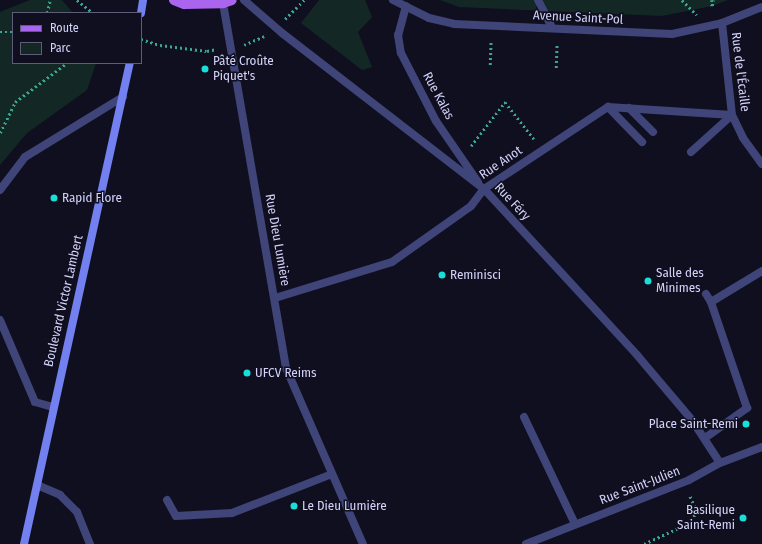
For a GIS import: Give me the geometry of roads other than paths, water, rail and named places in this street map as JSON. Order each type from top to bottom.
[{"type":"main road","points":[[174,0],[184,4],[228,1]]},
{"type":"street","points":[[141,12],[144,0]]},
{"type":"street","name":"Rue Féry","points":[[244,0],[282,33],[484,189],[637,355],[706,438],[720,463]]},
{"type":"street","points":[[538,0],[555,29]]},
{"type":"street","name":"Rue Dieu Lumière","points":[[228,1],[286,368],[363,544]]},
{"type":"street","name":"Rue Kalas","points":[[401,3],[398,35],[401,53],[436,121],[484,189]]},
{"type":"street","name":"Avenue Saint-Pol","points":[[401,3],[429,18],[454,24],[672,34],[722,23],[762,7]]},
{"type":"street","name":"Rue de l'Écaille","points":[[722,23],[732,114],[743,138],[762,164]]},
{"type":"street","name":"Boulevard Victor Lambert","points":[[24,544],[52,407],[130,64]]},
{"type":"street","points":[[0,190],[25,157],[123,97]]},
{"type":"street","points":[[608,107],[732,114]]},
{"type":"street","points":[[608,107],[642,142]]},
{"type":"street","name":"Rue Anot","points":[[275,298],[392,262],[471,206],[484,189],[608,107]]},
{"type":"street","points":[[629,108],[653,132]]},
{"type":"street","points":[[691,152],[732,114]]},
{"type":"street","points":[[711,302],[762,271]]},
{"type":"street","points":[[706,294],[711,302],[747,408],[706,438]]},
{"type":"street","points":[[0,320],[35,402],[52,407]]},
{"type":"street","points":[[524,417],[575,524]]},
{"type":"street","name":"Rue Saint-Julien","points":[[526,544],[683,482],[720,463],[762,447]]},
{"type":"street","points":[[167,500],[176,516],[232,513],[332,474]]},
{"type":"street","points":[[37,485],[60,495],[77,512],[90,544]]},
{"type":"place","name":"Pâté Croûte Piquet's","points":[[205,69]]},
{"type":"place","name":"Rapid Flore","points":[[54,198]]},
{"type":"place","name":"Reminisci","points":[[442,275]]},
{"type":"place","name":"Salle des Minimes","points":[[648,281]]},
{"type":"place","name":"UFCV Reims","points":[[247,373]]},
{"type":"place","name":"Place Saint-Remi","points":[[746,424]]},
{"type":"place","name":"Le Dieu Lumière","points":[[294,506]]},
{"type":"place","name":"Basilique Saint-Remi","points":[[743,518]]}]
